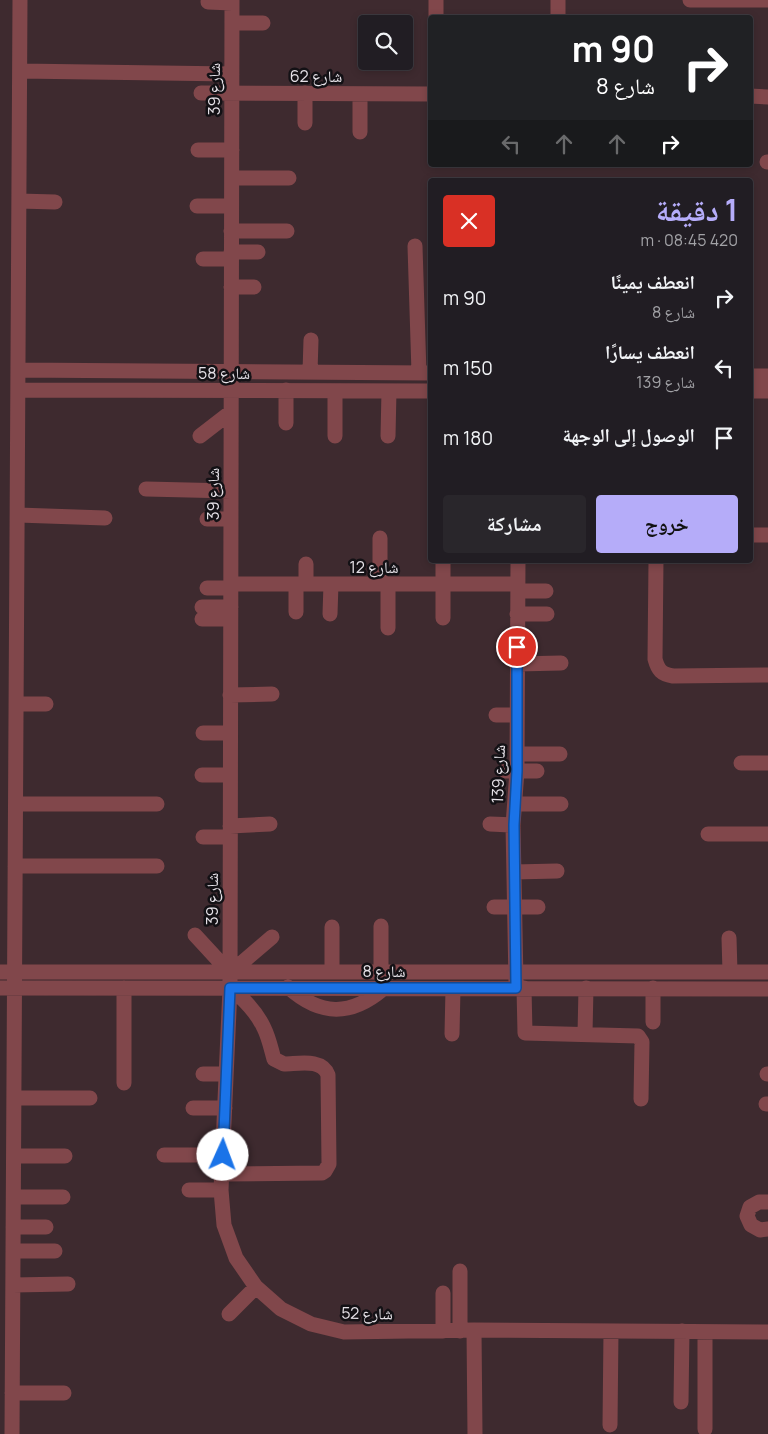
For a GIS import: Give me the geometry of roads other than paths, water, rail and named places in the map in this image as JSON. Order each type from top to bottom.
[{"type":"street","points":[[12,1434],[12,1393],[6,1340],[6,1319],[13,1285],[14,1098],[7,972],[15,866],[16,804],[20,0]]},
{"type":"street","points":[[436,0],[436,15]]},
{"type":"street","points":[[558,0],[558,15]]},
{"type":"street","points":[[690,0],[768,0]]},
{"type":"street","points":[[208,2],[232,1]]},
{"type":"street","name":"شارع 39","points":[[230,980],[232,1]]},
{"type":"street","points":[[232,23],[263,23]]},
{"type":"street","points":[[20,71],[232,74]]},
{"type":"street","name":"شارع 62","points":[[200,92],[428,94]]},
{"type":"street","points":[[305,93],[305,123]]},
{"type":"street","points":[[360,94],[360,132]]},
{"type":"street","points":[[753,96],[768,96]]},
{"type":"street","points":[[198,150],[232,150]]},
{"type":"street","points":[[232,178],[289,178]]},
{"type":"street","points":[[19,201],[54,202]]},
{"type":"street","points":[[197,206],[231,206]]},
{"type":"street","points":[[231,231],[287,231]]},
{"type":"street","points":[[415,246],[424,373]]},
{"type":"street","points":[[203,259],[258,252]]},
{"type":"street","points":[[231,287],[254,287]]},
{"type":"street","points":[[310,372],[311,340]]},
{"type":"street","name":"شارع 58","points":[[18,370],[424,373]]},
{"type":"street","points":[[753,376],[768,376]]},
{"type":"street","name":"شارع 58","points":[[18,390],[428,391]]},
{"type":"street","points":[[286,390],[286,423]]},
{"type":"street","points":[[335,390],[335,436]]},
{"type":"street","points":[[388,436],[389,391]]},
{"type":"street","points":[[753,392],[768,392]]},
{"type":"street","points":[[200,436],[231,412]]},
{"type":"street","points":[[146,489],[231,491]]},
{"type":"street","points":[[18,515],[105,518]]},
{"type":"street","points":[[207,519],[231,519]]},
{"type":"street","points":[[753,536],[768,536]]},
{"type":"street","points":[[380,538],[388,628]]},
{"type":"street","points":[[436,563],[443,618]]},
{"type":"street","points":[[439,584],[442,563]]},
{"type":"street","name":"شارع 139","points":[[518,563],[517,754],[511,771],[515,804],[516,972],[524,988],[529,1033],[585,1034]]},
{"type":"street","points":[[656,563],[655,659],[657,669],[664,674],[673,676],[768,675]]},
{"type":"street","points":[[296,612],[306,564]]},
{"type":"street","name":"شارع 12","points":[[206,588],[301,584],[439,584],[546,591]]},
{"type":"street","points":[[330,614],[331,584]]},
{"type":"street","points":[[202,613],[231,613]]},
{"type":"street","points":[[518,614],[547,614]]},
{"type":"street","points":[[517,664],[561,664]]},
{"type":"street","points":[[230,695],[272,694]]},
{"type":"street","points":[[16,704],[46,704]]},
{"type":"street","points":[[496,715],[517,715]]},
{"type":"street","points":[[203,733],[230,733]]},
{"type":"street","points":[[517,754],[560,754]]},
{"type":"street","points":[[741,763],[768,763]]},
{"type":"street","points":[[511,771],[538,771]]},
{"type":"street","points":[[202,775],[230,775]]},
{"type":"street","points":[[16,804],[157,804]]},
{"type":"street","points":[[515,804],[561,804]]},
{"type":"street","points":[[203,838],[270,824]]},
{"type":"street","points":[[490,824],[514,825]]},
{"type":"street","points":[[708,834],[768,834]]},
{"type":"street","points":[[15,866],[157,866]]},
{"type":"street","points":[[514,872],[557,872]]},
{"type":"street","points":[[494,907],[538,907]]},
{"type":"street","points":[[381,926],[381,972]]},
{"type":"street","points":[[332,927],[332,972]]},
{"type":"street","points":[[195,935],[256,1014],[264,1028],[274,1059],[278,1063],[284,1064],[318,1064],[328,1074],[329,1164],[325,1171],[322,1173],[222,1174]]},
{"type":"street","points":[[230,980],[272,937]]},
{"type":"street","points":[[729,938],[730,972]]},
{"type":"street","name":"شارع 8","points":[[7,972],[230,980],[288,987],[383,989],[768,988]]},
{"type":"street","name":"شارع 8","points":[[7,988],[129,988],[332,972],[768,972]]},
{"type":"street","name":"شارع 52","points":[[230,980],[221,1190],[224,1225],[236,1258],[256,1286],[281,1309],[311,1324],[344,1332],[768,1332]]},
{"type":"street","points":[[288,987],[302,999],[318,1007],[336,1010],[354,1008],[370,1000],[383,989]]},
{"type":"street","points":[[129,988],[129,1083]]},
{"type":"street","points":[[452,1034],[453,988]]},
{"type":"street","points":[[586,988],[585,1034],[638,1036],[642,1042],[642,1099]]},
{"type":"street","points":[[653,1022],[654,988]]},
{"type":"street","points":[[203,1074],[226,1074]]},
{"type":"street","points":[[14,1098],[90,1098]]},
{"type":"street","points":[[193,1108],[225,1108]]},
{"type":"street","points":[[164,1156],[223,1155]]},
{"type":"street","points":[[14,1156],[64,1156]]},
{"type":"street","points":[[189,1190],[221,1190]]},
{"type":"street","points":[[14,1198],[63,1197]]},
{"type":"street","points":[[768,1202],[759,1202],[750,1207],[747,1216],[751,1226],[760,1230],[768,1230]]},
{"type":"street","points":[[13,1227],[46,1227]]},
{"type":"street","points":[[13,1251],[54,1251]]},
{"type":"street","points":[[460,1271],[476,1434]]},
{"type":"street","points":[[13,1285],[68,1284]]},
{"type":"street","points":[[229,1314],[256,1286]]},
{"type":"street","points":[[443,1331],[444,1292]]},
{"type":"street","points":[[610,1425],[611,1331]]},
{"type":"street","points":[[681,1402],[682,1332]]},
{"type":"street","points":[[704,1429],[705,1332]]},
{"type":"street","points":[[12,1393],[64,1393]]}]
